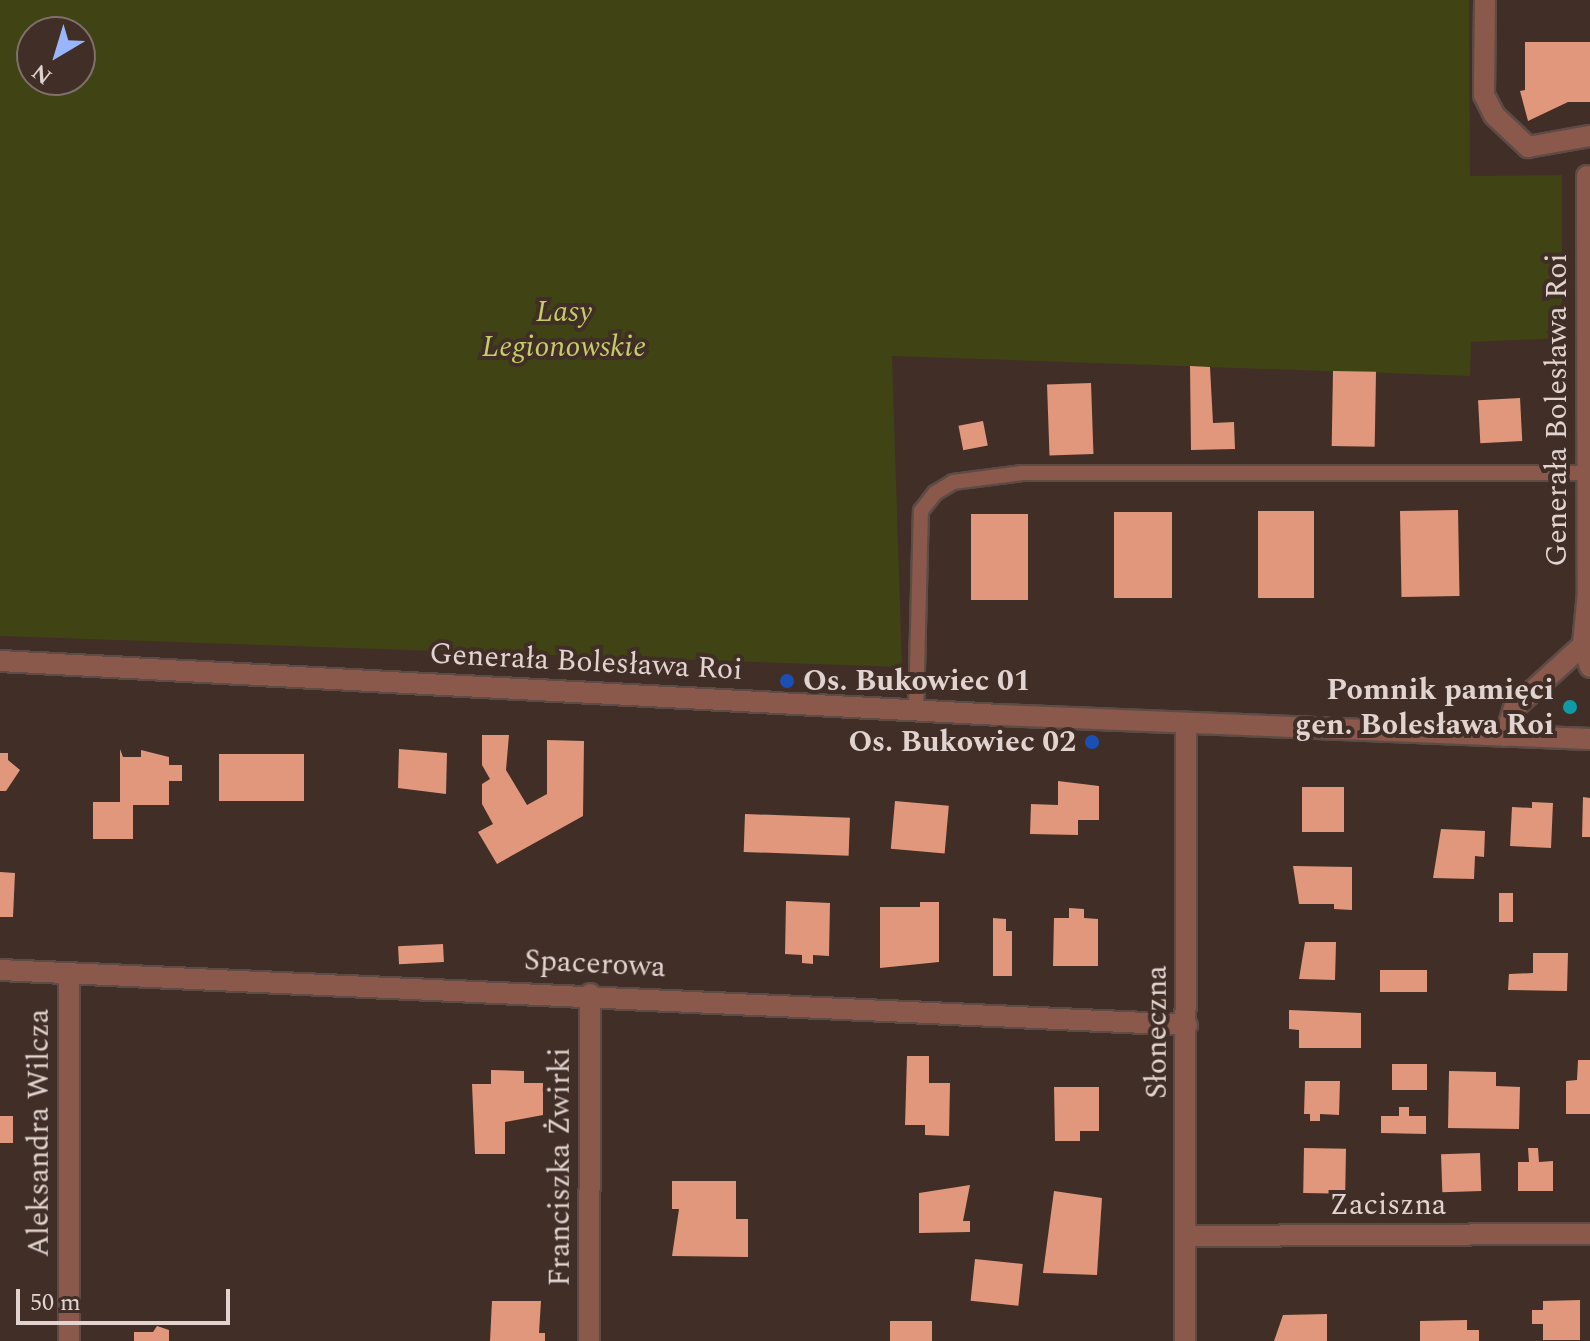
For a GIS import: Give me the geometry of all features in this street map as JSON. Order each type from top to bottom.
[{"type":"street","points":[[1485,0],[1484,95],[1494,115],[1528,147],[1589,136]]},
{"type":"street","name":"Generała Bolesława Roi","points":[[1587,176],[1583,645],[1590,667]]},
{"type":"street","points":[[1505,736],[1514,708],[1583,645]]},
{"type":"street","name":"Generała Bolesława Roi","points":[[0,661],[916,711],[1590,739]]},
{"type":"street","name":"Słoneczna","points":[[1185,1341],[1186,724]]},
{"type":"street","name":"Spacerowa","points":[[0,970],[590,994],[1187,1025]]},
{"type":"street","name":"Aleksandra Wilcza","points":[[69,973],[69,1341]]},
{"type":"street","name":"Franciszka Żwirki","points":[[589,1341],[590,994]]},
{"type":"street","name":"Zaciszna","points":[[1186,1236],[1590,1234]]},
{"type":"lane","points":[[916,711],[921,511],[935,493],[953,482],[1022,473],[1586,473]]},
{"type":"green space","name":"Lasy Legionowskie","points":[[0,0],[1469,0],[1470,176],[1562,175],[1562,338],[1471,342],[1470,376],[892,356],[902,667],[0,636]]},
{"type":"building","points":[[1525,42],[1590,42],[1590,102],[1568,102],[1528,121],[1520,91],[1525,90]]},
{"type":"building","points":[[1190,366],[1210,367],[1213,423],[1234,422],[1235,449],[1191,450]]},
{"type":"building","points":[[1333,371],[1376,372],[1375,447],[1332,446]]},
{"type":"building","points":[[1091,383],[1093,454],[1050,455],[1047,385]]},
{"type":"building","points":[[1520,398],[1522,441],[1480,443],[1478,400]]},
{"type":"building","points":[[983,421],[988,446],[963,450],[958,426]]},
{"type":"building","points":[[1458,510],[1460,596],[1402,597],[1400,511]]},
{"type":"building","points":[[1258,511],[1314,511],[1314,598],[1258,598]]},
{"type":"building","points":[[1114,512],[1172,512],[1172,598],[1114,598]]},
{"type":"building","points":[[971,514],[1028,514],[1028,600],[971,600]]},
{"type":"building","points":[[482,735],[509,735],[506,770],[527,805],[547,794],[547,740],[584,741],[583,816],[497,864],[478,832],[493,824],[482,804],[482,784],[490,779],[482,765]]},
{"type":"building","points":[[120,749],[123,757],[141,757],[141,750],[169,757],[169,765],[182,765],[182,781],[169,781],[169,805],[133,805],[133,839],[93,839],[93,802],[120,802]]},
{"type":"building","points":[[399,749],[447,753],[446,794],[398,788]]},
{"type":"building","points":[[0,753],[8,753],[8,760],[20,770],[6,791],[0,791]]},
{"type":"building","points":[[219,754],[304,754],[304,801],[219,801]]},
{"type":"building","points":[[1058,781],[1099,786],[1099,820],[1078,820],[1078,835],[1030,834],[1031,804],[1058,805]]},
{"type":"building","points":[[1302,787],[1344,787],[1344,832],[1302,832]]},
{"type":"building","points":[[1583,797],[1590,798],[1590,837],[1582,837]]},
{"type":"building","points":[[895,801],[949,806],[945,854],[891,849]]},
{"type":"building","points":[[1532,802],[1553,803],[1551,848],[1510,846],[1512,807],[1532,808]]},
{"type":"building","points":[[745,814],[850,818],[849,856],[744,852]]},
{"type":"building","points":[[1441,829],[1485,831],[1484,857],[1475,856],[1474,879],[1433,878]]},
{"type":"building","points":[[1293,866],[1352,867],[1352,910],[1334,909],[1334,904],[1299,904]]},
{"type":"building","points":[[0,872],[15,873],[13,917],[0,917]]},
{"type":"building","points":[[1499,893],[1513,893],[1513,922],[1499,922]]},
{"type":"building","points":[[786,901],[830,903],[829,956],[813,955],[813,964],[802,963],[802,955],[785,954]]},
{"type":"building","points":[[920,902],[939,902],[939,962],[880,968],[880,907],[920,907]]},
{"type":"building","points":[[1069,908],[1084,909],[1084,918],[1098,919],[1098,966],[1053,966],[1054,918],[1069,918]]},
{"type":"building","points":[[993,918],[1006,919],[1006,931],[1012,931],[1012,976],[993,976]]},
{"type":"building","points":[[1305,942],[1336,942],[1335,980],[1299,979]]},
{"type":"building","points":[[443,944],[444,962],[399,964],[398,946]]},
{"type":"building","points":[[1533,953],[1568,953],[1567,991],[1508,990],[1509,974],[1533,973]]},
{"type":"building","points":[[1380,970],[1427,970],[1427,992],[1380,992]]},
{"type":"building","points":[[1289,1010],[1361,1013],[1361,1048],[1299,1048],[1299,1030],[1289,1029]]},
{"type":"building","points":[[907,1056],[929,1056],[929,1083],[950,1083],[949,1136],[925,1135],[925,1125],[905,1125]]},
{"type":"building","points":[[1578,1060],[1590,1060],[1590,1114],[1566,1114],[1566,1081],[1577,1080]]},
{"type":"building","points":[[1392,1064],[1427,1064],[1427,1090],[1392,1090]]},
{"type":"building","points":[[491,1070],[524,1071],[524,1083],[543,1083],[543,1115],[505,1122],[505,1154],[475,1154],[472,1084],[491,1084]]},
{"type":"building","points":[[1449,1071],[1496,1072],[1496,1086],[1520,1087],[1519,1129],[1448,1128]]},
{"type":"building","points":[[1305,1081],[1340,1081],[1339,1115],[1320,1114],[1320,1121],[1310,1121],[1310,1114],[1304,1114]]},
{"type":"building","points":[[1054,1087],[1099,1087],[1099,1131],[1080,1131],[1080,1141],[1055,1141]]},
{"type":"building","points":[[1399,1107],[1409,1107],[1409,1116],[1426,1116],[1426,1134],[1381,1133],[1381,1116],[1399,1116]]},
{"type":"building","points":[[0,1116],[13,1116],[13,1143],[0,1143]]},
{"type":"building","points":[[1304,1148],[1346,1149],[1345,1194],[1303,1193]]},
{"type":"building","points":[[1528,1148],[1538,1148],[1539,1162],[1553,1161],[1553,1191],[1518,1191],[1518,1162],[1529,1162]]},
{"type":"building","points":[[1480,1153],[1481,1191],[1442,1192],[1441,1154]]},
{"type":"building","points":[[672,1181],[736,1181],[736,1219],[748,1219],[748,1257],[672,1256],[679,1209],[672,1209]]},
{"type":"building","points":[[970,1185],[963,1221],[970,1221],[970,1232],[919,1233],[919,1193]]},
{"type":"building","points":[[1054,1191],[1102,1198],[1097,1275],[1043,1273]]},
{"type":"building","points":[[975,1259],[1023,1264],[1018,1306],[971,1301]]},
{"type":"building","points":[[1580,1300],[1580,1340],[1543,1340],[1543,1324],[1532,1324],[1532,1310],[1543,1310],[1543,1301]]},
{"type":"building","points":[[492,1301],[541,1301],[539,1333],[545,1333],[545,1341],[490,1341]]},
{"type":"building","points":[[1327,1314],[1327,1341],[1274,1341],[1283,1315]]},
{"type":"building","points":[[1467,1320],[1467,1330],[1479,1330],[1479,1341],[1420,1341],[1420,1321]]},
{"type":"building","points":[[890,1321],[932,1321],[932,1341],[890,1341]]},
{"type":"building","points":[[157,1326],[169,1330],[169,1341],[134,1341],[134,1332],[153,1332]]},
{"type":"place","name":"Os. Bukowiec 01","points":[[787,681]]},
{"type":"place","name":"Pomnik pamięci gen. Bolesława Roi","points":[[1570,707]]},
{"type":"place","name":"Os. Bukowiec 02","points":[[1092,742]]}]
